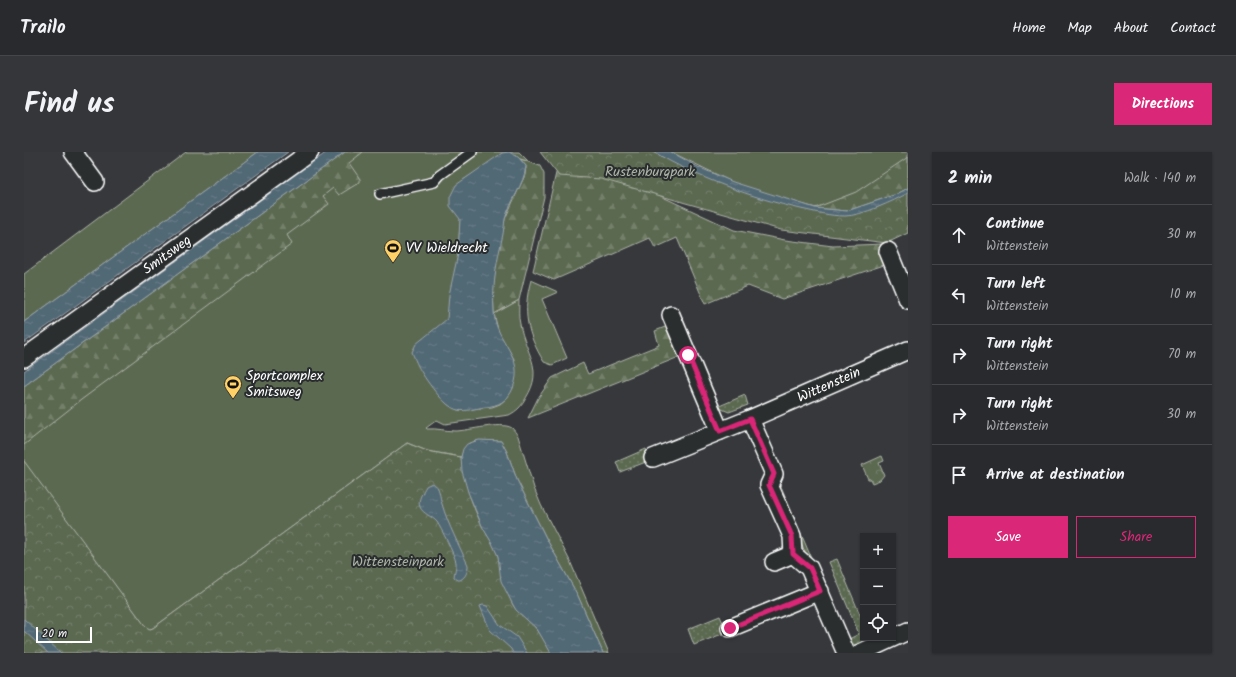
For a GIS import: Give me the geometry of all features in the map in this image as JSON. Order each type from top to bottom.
[{"type":"street","points":[[73,152],[95,182]]},
{"type":"street","name":"Smitsweg","points":[[24,358],[310,152]]},
{"type":"street","points":[[888,251],[908,300]]},
{"type":"street","points":[[671,315],[720,431]]},
{"type":"street","name":"Wittenstein","points":[[653,458],[750,419],[908,350]]},
{"type":"street","points":[[750,419],[774,474],[769,485],[792,536],[793,554],[810,568],[846,653]]},
{"type":"street","points":[[774,562],[793,554]]},
{"type":"street","points":[[730,628],[820,591]]},
{"type":"street","points":[[860,653],[908,631]]},
{"type":"lane","points":[[380,194],[434,182],[440,175],[472,152]]},
{"type":"green space","points":[[186,152],[258,152],[24,322],[24,274]]},
{"type":"green space","points":[[345,152],[363,152],[349,163],[360,179],[360,182],[339,195],[333,188],[323,196],[329,204],[287,235],[292,244],[81,400],[24,445],[24,386]]},
{"type":"green space","name":"Sportcomplex Smitsweg","points":[[347,152],[519,152],[528,161],[518,157],[476,172],[463,180],[458,254],[436,391],[447,404],[458,410],[492,407],[500,404],[507,398],[513,388],[514,359],[499,333],[494,314],[519,300],[519,321],[534,369],[534,378],[531,387],[521,406],[509,415],[445,424],[437,420],[426,428],[461,431],[493,426],[507,426],[514,430],[518,436],[534,488],[541,505],[570,561],[609,653],[603,653],[578,596],[546,538],[517,480],[507,452],[501,441],[476,441],[471,443],[463,450],[461,457],[427,451],[407,443],[153,628],[148,630],[24,463],[24,387]]},
{"type":"green space","name":"Rustenburgpark","points":[[540,152],[652,152],[717,181],[842,215],[878,207],[908,191],[908,233],[887,243],[781,230],[601,179],[559,176]]},
{"type":"green space","points":[[671,152],[908,152],[908,190],[851,211],[817,209],[734,183]]},
{"type":"green space","points":[[908,157],[908,188],[897,194],[847,211],[815,208],[856,192]]},
{"type":"green space","points":[[520,159],[540,166],[544,174],[544,197],[519,300],[494,314],[493,290],[496,265],[505,219],[525,175],[526,166]]},
{"type":"green space","points":[[559,168],[626,180],[734,230],[785,240],[833,246],[883,244],[887,260],[884,265],[782,299],[748,286],[705,304],[677,238],[655,248],[650,238],[554,280],[533,271],[556,173]]},
{"type":"green space","points":[[531,280],[558,292],[542,299],[567,358],[552,365],[544,362],[538,352],[530,332],[527,302]]},
{"type":"green space","points":[[665,327],[679,357],[528,418],[538,398],[552,378],[583,363],[588,374],[659,345],[655,331]]},
{"type":"green space","points":[[745,395],[748,405],[729,412],[717,407]]},
{"type":"green space","name":"Wittensteinpark","points":[[407,443],[427,451],[461,457],[466,485],[472,503],[497,552],[512,603],[537,630],[551,653],[24,653],[24,461],[146,627],[150,629]]},
{"type":"green space","points":[[646,449],[651,460],[620,472],[616,462]]},
{"type":"green space","points":[[882,456],[884,461],[879,463],[884,475],[880,480],[872,483],[870,479],[868,479],[862,465]]},
{"type":"green space","points":[[780,484],[813,562],[810,564],[777,485]]},
{"type":"green space","points":[[837,559],[860,615],[860,641],[871,641],[859,646],[850,643],[849,639],[859,634],[829,562]]},
{"type":"green space","points":[[720,616],[727,632],[694,645],[688,629]]},
{"type":"water","points":[[258,152],[288,152],[24,343],[24,322]]},
{"type":"water","points":[[327,152],[345,152],[24,386],[24,371]]},
{"type":"water","points":[[509,152],[518,157],[526,166],[523,180],[505,219],[496,273],[494,312],[499,332],[513,358],[516,367],[516,377],[511,393],[502,402],[468,410],[458,410],[447,404],[435,392],[421,371],[412,352],[416,344],[447,319],[449,295],[458,254],[460,219],[450,206],[450,197],[456,185],[502,153]]},
{"type":"water","points":[[654,152],[671,152],[698,167],[733,182],[815,208],[847,211],[897,194],[908,188],[908,193],[886,204],[860,214],[845,216],[828,215],[744,193],[688,170]]},
{"type":"water","points":[[479,440],[501,441],[507,452],[517,480],[546,538],[578,596],[603,653],[551,653],[537,629],[516,610],[501,581],[498,556],[483,528],[468,492],[462,471],[461,457],[463,449],[467,444]]},
{"type":"water","points":[[432,483],[435,484],[438,489],[447,520],[468,565],[466,574],[460,580],[454,577],[456,562],[437,522],[423,511],[419,504],[426,486]]},
{"type":"water","points":[[480,606],[487,606],[500,625],[517,637],[527,653],[513,653],[511,649],[490,630]]},
{"type":"water","points":[[24,619],[61,653],[48,653],[24,631]]},
{"type":"place","name":"VV Wieldrecht","points":[[393,263]]},
{"type":"place","name":"Sportcomplex Smitsweg","points":[[233,399]]},
{"type":"route","points":[[688,355],[720,431],[750,419],[774,474],[769,485],[792,536],[793,554],[810,568],[820,591],[730,628]]}]
